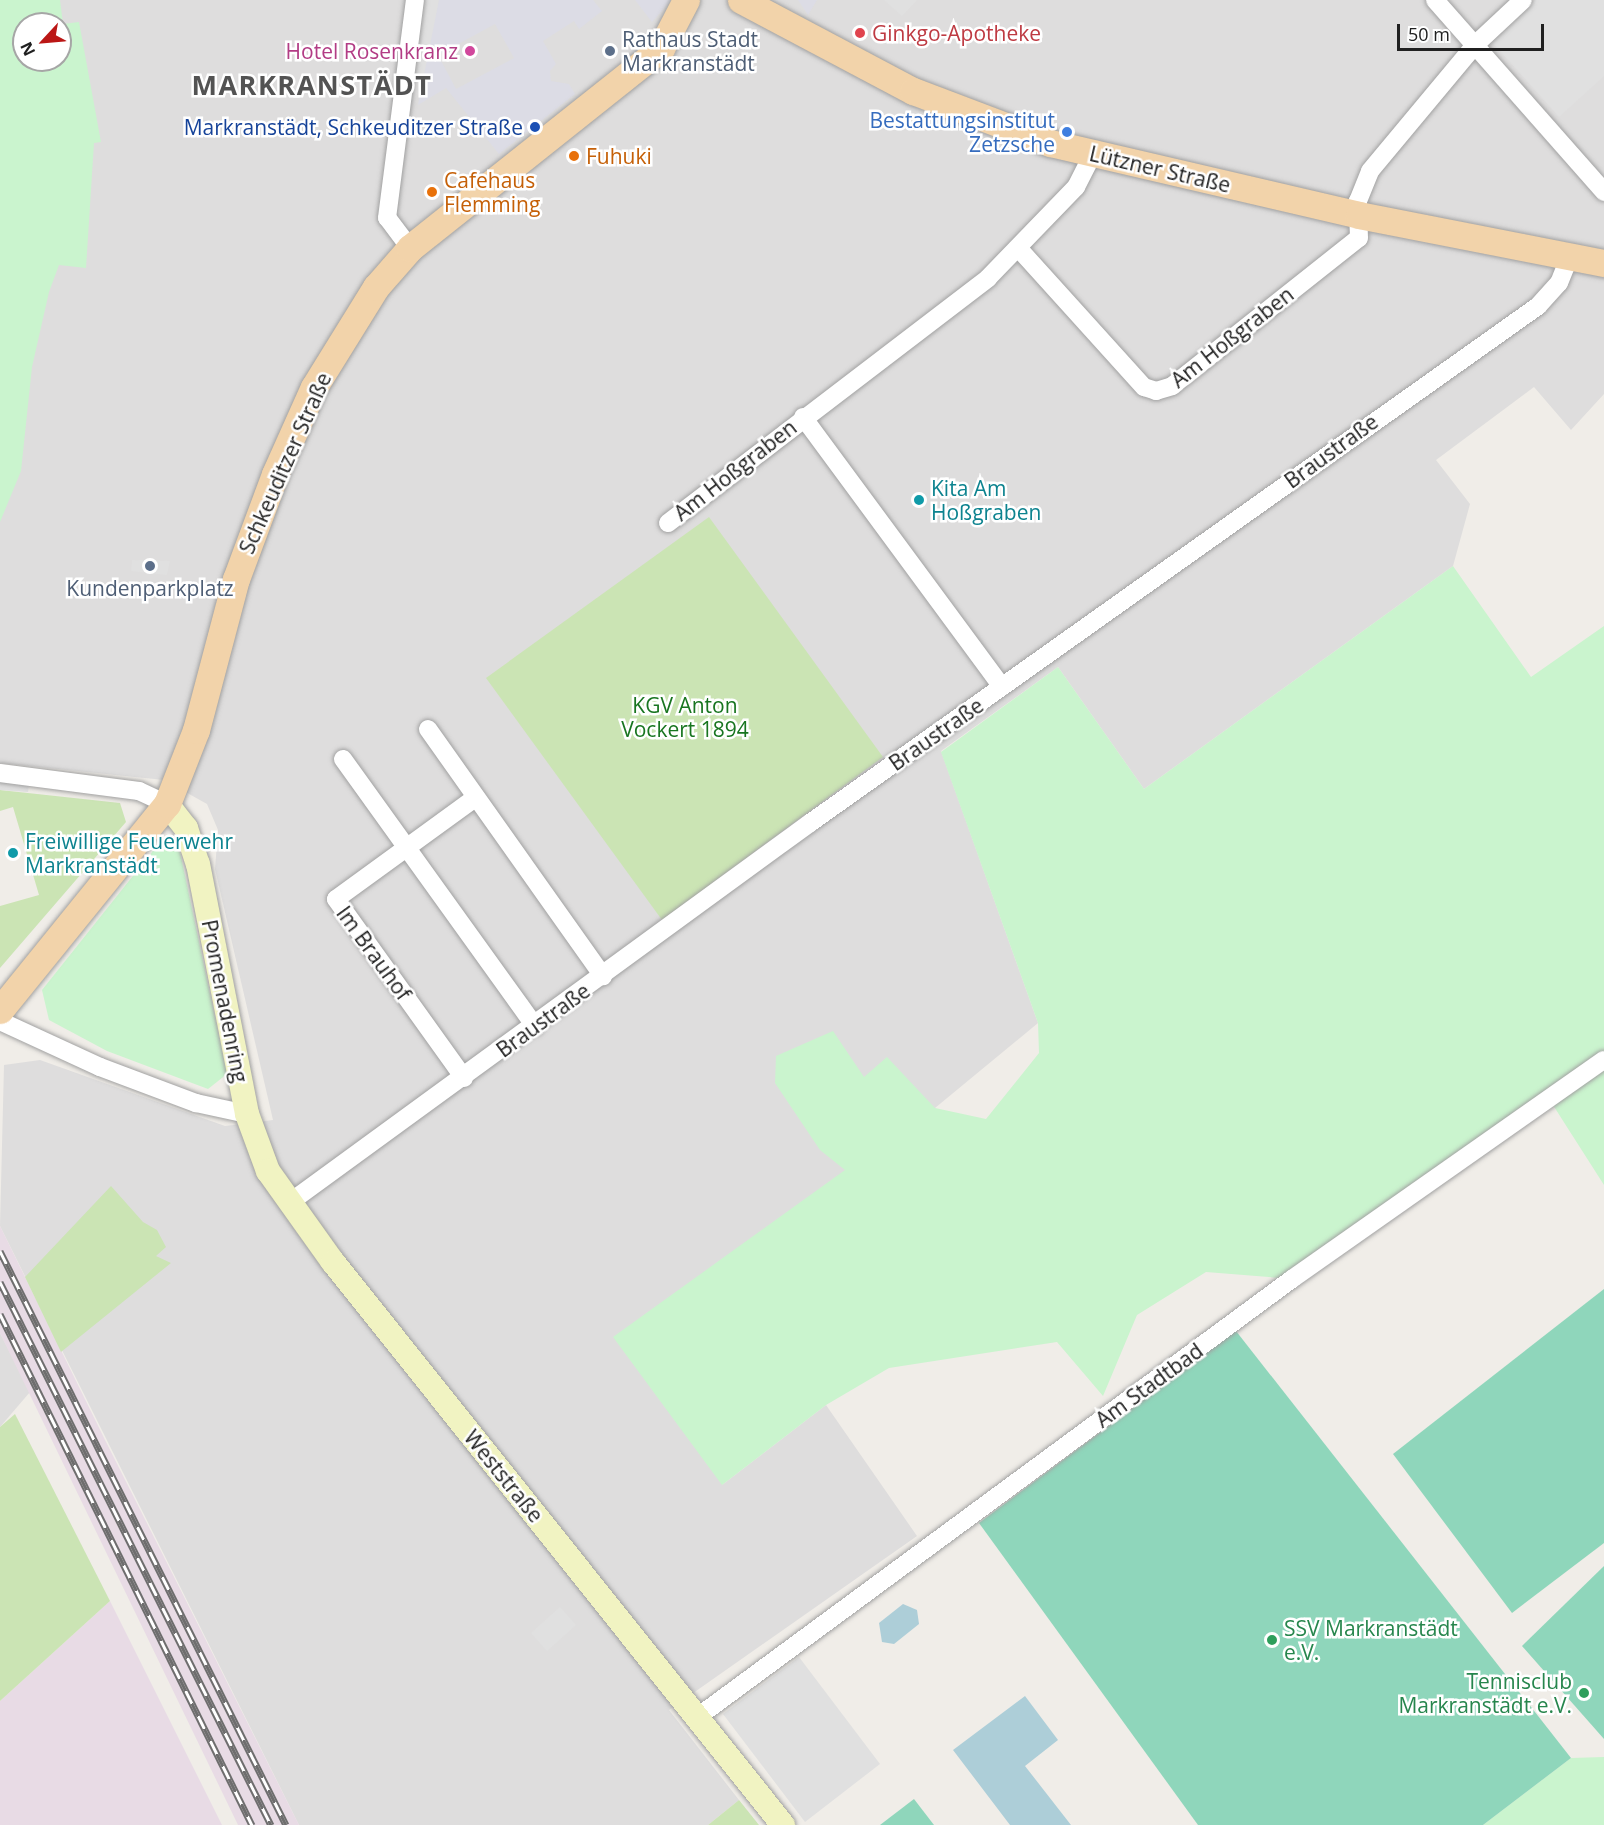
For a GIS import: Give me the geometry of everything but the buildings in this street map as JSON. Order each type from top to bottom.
[{"type":"main road","name":"Schkeuditzer Straße","points":[[0,1010],[167,804],[196,730],[236,579],[275,474],[314,387],[376,287],[410,248],[662,48],[686,0]]},
{"type":"main road","name":"Lützner Straße","points":[[741,0],[914,91],[1092,154],[1359,215],[1604,263]]},
{"type":"main road","name":"Promenadenring","points":[[167,804],[186,828],[198,864],[247,1114]]},
{"type":"main road","name":"Weststraße","points":[[247,1114],[268,1171],[289,1203],[699,1716],[783,1825]]},
{"type":"street","points":[[410,248],[387,218],[415,0]]},
{"type":"street","points":[[1435,0],[1604,192]]},
{"type":"street","points":[[1359,215],[1358,201],[1370,171],[1476,44],[1523,0]]},
{"type":"street","name":"Am Hoßgraben","points":[[668,524],[1020,250],[1076,187],[1092,154]]},
{"type":"street","name":"Am Hoßgraben","points":[[1020,250],[1144,387],[1156,391],[1172,387],[1359,238],[1359,215]]},
{"type":"street","name":"Braustraße","points":[[289,1203],[1002,687],[1538,306],[1559,283],[1570,256]]},
{"type":"street","name":"Am Hoßgraben","points":[[803,417],[1002,687]]},
{"type":"street","points":[[428,729],[603,976]]},
{"type":"street","points":[[343,759],[535,1026]]},
{"type":"street","name":"Promenadenring","points":[[0,772],[139,790],[167,804]]},
{"type":"street","name":"Im Brauhof","points":[[464,1078],[336,899],[475,798]]},
{"type":"street","name":"Promenadenring","points":[[0,1021],[100,1067],[196,1103],[247,1114]]},
{"type":"street","name":"Am Stadtbad","points":[[699,1716],[1284,1285],[1604,1060]]},
{"type":"shaded area","points":[[0,0],[1604,0],[1604,394],[1571,430],[1534,387],[1436,460],[1470,504],[1453,566],[1144,789],[1058,667],[941,751],[1038,1023],[935,1108],[722,1485],[826,1405],[917,1536],[669,1710],[739,1800],[708,1825],[299,1825],[0,1226],[4,1065],[40,1060],[225,1126],[273,1120],[215,869],[218,830],[207,804],[164,780],[0,763]]},
{"type":"shaded area","points":[[424,0],[439,0],[427,78],[414,75]]},
{"type":"shaded area","points":[[439,0],[593,0],[602,11],[579,29],[574,21],[543,41],[556,64],[550,71],[551,81],[569,84],[575,94],[499,154],[446,88],[418,105]],"holes":[[[495,24],[514,58],[456,89],[438,55]]]},
{"type":"shaded area","points":[[635,0],[670,0],[670,2],[652,22]]},
{"type":"shaded area","points":[[798,0],[817,0],[808,15]]},
{"type":"shaded area","points":[[884,0],[917,0],[902,16]]},
{"type":"shaded area","points":[[1536,0],[1604,0],[1604,76],[1559,117],[1492,42]]},
{"type":"shaded area","name":"Kundenparkplatz","points":[[132,560],[170,561],[167,575],[131,571]]},
{"type":"shaded area","points":[[0,773],[30,776],[28,792],[0,790]]},
{"type":"shaded area","points":[[0,1226],[299,1825],[238,1825],[0,1333]]},
{"type":"shaded area","points":[[0,1333],[30,1392],[0,1427]]},
{"type":"shaded area","points":[[110,1601],[222,1825],[0,1825],[0,1701]]},
{"type":"shaded area","points":[[560,1607],[576,1625],[547,1651],[531,1633]]},
{"type":"shaded area","points":[[799,1657],[880,1764],[805,1822],[723,1714]]},
{"type":"green space","points":[[0,0],[60,0],[62,12],[12,12],[12,72],[72,72],[72,23],[79,22],[101,142],[94,143],[86,268],[59,265],[49,292],[32,367],[21,471],[0,522]]},
{"type":"green space","name":"KGV Anton Vockert 1894","points":[[709,517],[883,757],[662,920],[486,678]]},
{"type":"green space","points":[[1453,566],[1531,677],[1604,626],[1604,1185],[1551,1102],[1292,1279],[1206,1272],[1137,1315],[1103,1396],[1057,1342],[889,1368],[826,1405],[722,1485],[613,1337],[845,1170],[820,1150],[775,1083],[776,1056],[833,1031],[864,1077],[887,1057],[935,1108],[986,1119],[1039,1053],[1038,1023],[941,752],[1058,667],[1144,789]]},
{"type":"green space","points":[[0,790],[120,803],[126,822],[0,968],[0,906],[39,895],[13,807],[0,811]]},
{"type":"green space","points":[[160,842],[180,852],[227,1074],[208,1089],[107,1051],[49,1020],[42,990]]},
{"type":"green space","points":[[111,1186],[143,1222],[157,1230],[166,1247],[156,1256],[171,1263],[61,1352],[25,1277]]},
{"type":"green space","points":[[1604,1289],[1604,1543],[1512,1613],[1393,1454]]},
{"type":"green space","name":"SSV Markranstädt e.V.","points":[[1236,1331],[1571,1758],[1483,1825],[1198,1825],[979,1523]]},
{"type":"green space","points":[[15,1414],[110,1601],[0,1701],[0,1427]]},
{"type":"green space","name":"Tennisclub Markranstädt e.V.","points":[[1604,1566],[1604,1739],[1522,1646]]},
{"type":"green space","points":[[1604,1757],[1604,1825],[1483,1825],[1571,1758]]},
{"type":"green space","points":[[914,1799],[934,1825],[880,1825]]},
{"type":"green space","points":[[739,1800],[759,1825],[708,1825]]},
{"type":"water","points":[[903,1604],[917,1610],[919,1624],[894,1644],[882,1642],[879,1623]]},
{"type":"water","points":[[1025,1696],[1058,1740],[1025,1766],[1071,1825],[1010,1825],[953,1750]]},
{"type":"railway","points":[[0,1251],[286,1825]]},
{"type":"railway","points":[[0,1282],[271,1825]]},
{"type":"railway","points":[[0,1314],[252,1825]]},
{"type":"place","name":"Ginkgo-Apotheke","points":[[860,33]]},
{"type":"place","name":"Hotel Rosenkranz","points":[[470,51]]},
{"type":"place","name":"Rathaus Stadt Markranstädt","points":[[610,51]]},
{"type":"place","name":"Markranstädt, Schkeuditzer Straße","points":[[535,127]]},
{"type":"place","name":"Bestattungsinstitut Zetzsche","points":[[1067,132]]},
{"type":"place","name":"Fuhuki","points":[[574,156]]},
{"type":"place","name":"Cafehaus Flemming","points":[[432,192]]},
{"type":"place","name":"Kita Am Hoßgraben","points":[[919,500]]},
{"type":"place","name":"Kundenparkplatz","points":[[150,566]]},
{"type":"place","name":"Freiwillige Feuerwehr Markranstädt","points":[[13,853]]},
{"type":"place","name":"SSV Markranstädt e.V.","points":[[1272,1640]]},
{"type":"place","name":"Tennisclub Markranstädt e.V.","points":[[1584,1693]]},
{"type":"district","name":"MARKRANSTÄDT","points":[[312,85]]}]
